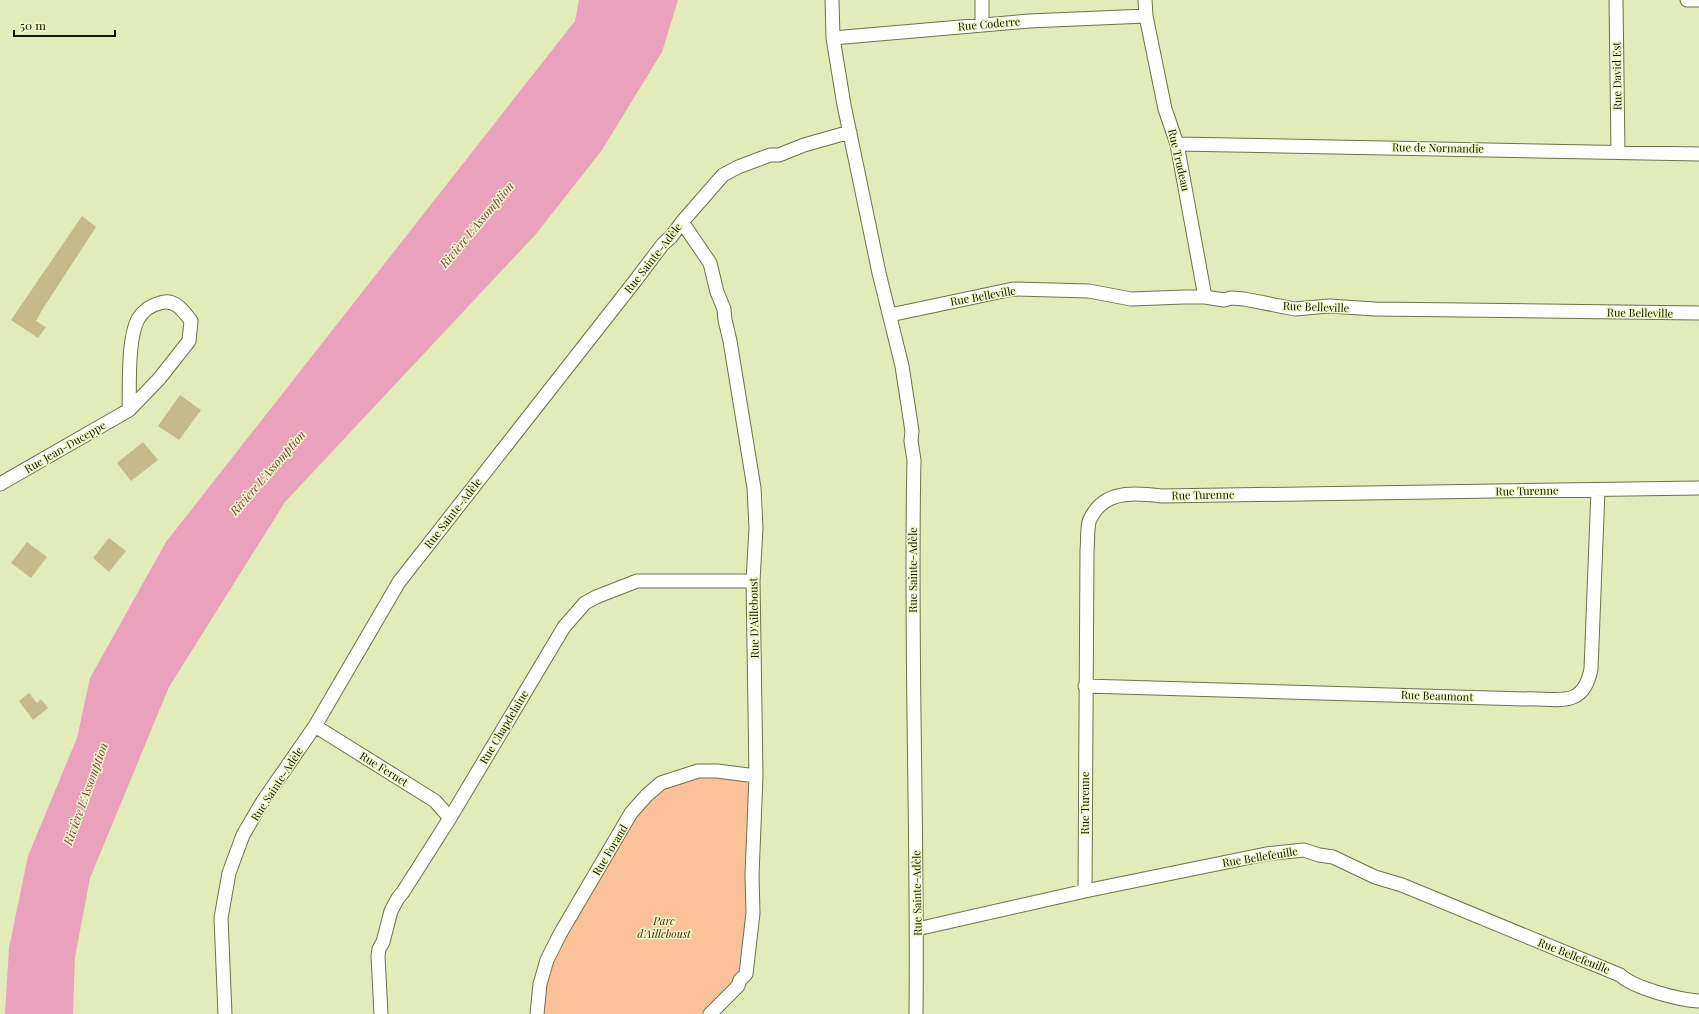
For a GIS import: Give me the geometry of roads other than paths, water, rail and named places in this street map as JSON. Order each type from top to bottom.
[{"type":"street","name":"Rue Sainte-Adèle","points":[[832,0],[833,38],[850,132],[879,273],[902,366],[912,431],[911,441],[914,460],[912,590],[917,929],[916,1014]]},
{"type":"street","points":[[982,0],[982,25]]},
{"type":"street","name":"Rue Trudeau","points":[[1145,0],[1146,16],[1165,109],[1177,144],[1205,297]]},
{"type":"street","name":"Rue David Est","points":[[1616,0],[1618,152]]},
{"type":"street","points":[[1687,0],[1699,0]]},
{"type":"street","name":"Rue Coderre","points":[[833,38],[1029,20],[1146,16]]},
{"type":"street","name":"Rue Sainte-Adèle","points":[[225,1014],[224,959],[221,928],[229,873],[243,835],[263,801],[315,726],[399,582],[663,244],[671,237],[682,222],[723,175],[738,167],[770,155],[779,155],[804,145],[850,132]]},
{"type":"street","name":"Rue de Normandie","points":[[1177,144],[1699,154]]},
{"type":"street","name":"Rue D'Ailleboust","points":[[682,222],[710,264],[717,292],[724,308],[754,488],[756,528],[753,581],[756,776],[752,874],[753,913],[746,974],[740,980],[738,986],[710,1014]]},
{"type":"street","name":"Rue Belleville","points":[[890,315],[1013,289],[1089,291],[1131,299],[1205,297],[1224,300],[1231,298],[1251,300],[1295,309],[1329,306],[1375,309],[1699,313]]},
{"type":"street","name":"Rue Jean-Duceppe","points":[[0,484],[129,410],[159,379],[189,341],[191,320],[180,306],[166,300],[151,306],[139,318],[132,339],[129,410]]},
{"type":"street","name":"Rue Turenne","points":[[1085,891],[1085,686],[1087,550],[1089,520],[1098,507],[1109,498],[1116,496],[1145,494],[1162,496],[1699,488]]},
{"type":"street","name":"Rue Beaumont","points":[[1085,686],[1524,699],[1541,698],[1550,700],[1570,699],[1579,694],[1584,688],[1588,681],[1591,669],[1598,490]]},
{"type":"street","name":"Rue Chapdelaine","points":[[381,1014],[378,956],[391,911],[450,818],[564,627],[585,603],[596,597],[637,581],[753,581]]},
{"type":"street","name":"Rue Fernet","points":[[315,726],[435,801],[450,818]]},
{"type":"street","name":"Rue Forand","points":[[537,1014],[540,984],[547,960],[560,934],[631,813],[647,795],[661,783],[698,770],[756,776]]},
{"type":"street","name":"Rue Bellefeuille","points":[[917,929],[1085,891],[1266,854],[1304,850],[1319,855],[1333,857],[1375,877],[1402,886],[1612,972],[1636,984],[1677,998],[1699,1001]]},
{"type":"water","name":"Rivière L'Assomption","points":[[579,0],[678,0],[662,52],[602,150],[536,234],[285,502],[169,687],[90,878],[75,957],[73,1014],[5,1014],[9,948],[28,856],[77,738],[90,678],[166,542],[575,21]]},
{"type":"park label","name":"Parc d'Ailleboust","points":[[664,927]]}]
